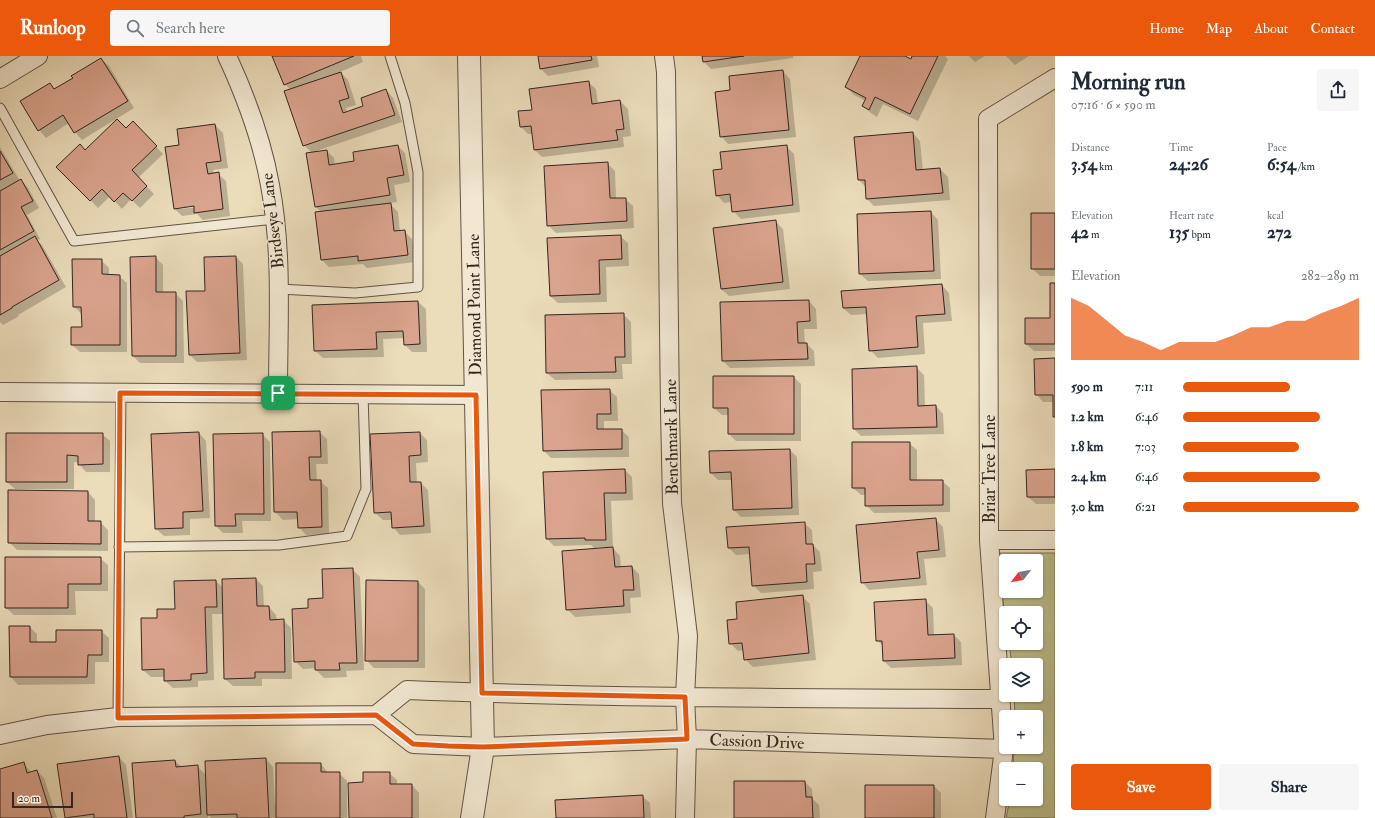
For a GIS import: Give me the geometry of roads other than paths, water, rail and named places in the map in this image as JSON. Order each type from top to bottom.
[{"type":"street","points":[[0,79],[38,56]]},
{"type":"street","name":"Birdseye Lane","points":[[227,56],[244,93],[263,152],[270,185],[275,219],[279,289],[278,393]]},
{"type":"street","name":"Diamond Point Lane","points":[[469,56],[483,747],[472,818]]},
{"type":"street","name":"Benchmark Lane","points":[[664,56],[666,72],[672,503],[688,636],[685,697],[687,739],[685,818]]},
{"type":"street","name":"Briar Tree Lane","points":[[999,672],[989,540],[988,119],[1055,78]]},
{"type":"street","points":[[0,392],[476,395]]},
{"type":"street","points":[[989,540],[1055,540]]},
{"type":"street","points":[[0,735],[47,725],[118,718],[376,715],[408,690],[685,697],[999,699]]},
{"type":"street","name":"Cassion Drive","points":[[376,715],[413,744],[483,747],[687,739],[999,749]]},
{"type":"street","name":"Briar Tree Lane","points":[[995,818],[1003,754]]},
{"type":"lane","points":[[279,289],[355,293],[418,287],[418,172],[405,103],[390,56]]},
{"type":"lane","points":[[0,108],[74,241],[275,219]]},
{"type":"lane","points":[[118,718],[120,393]]},
{"type":"lane","points":[[119,547],[279,545],[347,536],[366,489],[363,394]]}]
